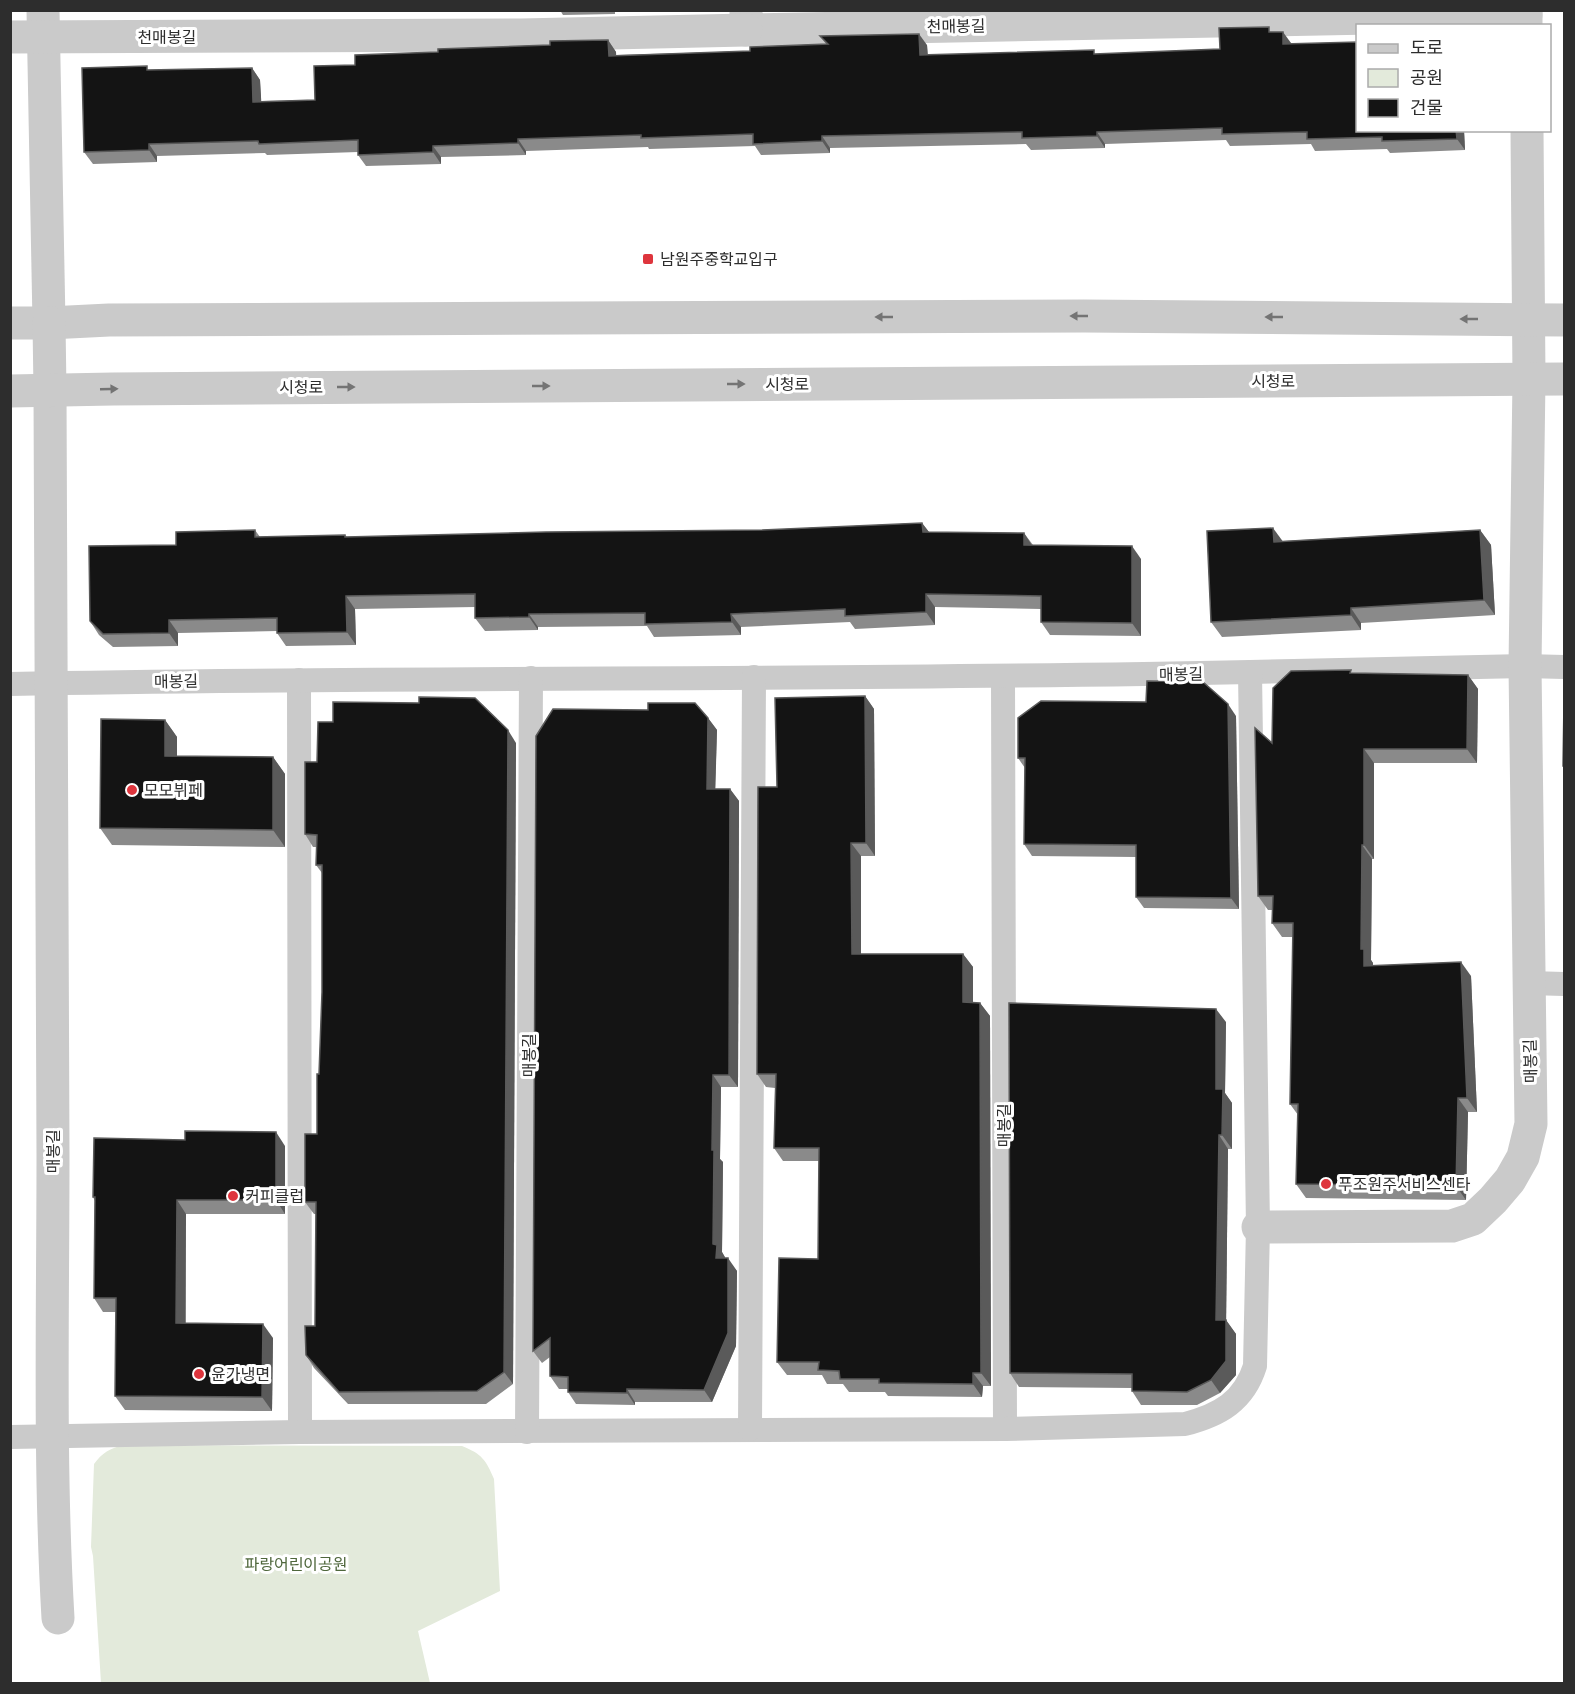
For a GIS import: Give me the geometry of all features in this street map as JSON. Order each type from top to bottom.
[{"type":"street","name":"천매봉길","points":[[10,37],[43,24],[1526,17]]},
{"type":"street","points":[[43,24],[53,683]]},
{"type":"street","points":[[1525,666],[1529,379],[1527,132]]},
{"type":"street","points":[[10,322],[1060,316],[1564,320]]},
{"type":"street","name":"시청로","points":[[10,391],[113,388],[1564,379]]},
{"type":"street","name":"매봉길","points":[[1257,1227],[1452,1226],[1473,1219],[1493,1200],[1510,1180],[1523,1157],[1530,1124],[1525,666]]},
{"type":"street","name":"매봉길","points":[[53,683],[53,1436],[58,1618]]},
{"type":"lane","name":"매봉길","points":[[10,684],[531,678],[1003,677],[1564,667]]},
{"type":"lane","points":[[10,1437],[300,1432],[1005,1429],[1185,1424],[1203,1419],[1230,1405],[1251,1380],[1255,1366],[1257,1227],[1250,672]]},
{"type":"lane","points":[[750,1429],[754,677]]},
{"type":"lane","name":"매봉길","points":[[1003,677],[1005,1429]]},
{"type":"lane","name":"매봉길","points":[[527,1432],[531,678]]},
{"type":"lane","points":[[299,680],[300,1432]]},
{"type":"lane","points":[[1529,983],[1564,984]]},
{"type":"green space","name":"파랑어린이공원","points":[[124,1445],[462,1446],[482,1458],[494,1479],[500,1591],[418,1631],[430,1683],[101,1683],[91,1547],[94,1464],[107,1452]]},
{"type":"building","points":[[1269,27],[1269,32],[1283,32],[1283,44],[1356,42],[1356,132],[1456,132],[1457,139],[1382,141],[1382,137],[1307,139],[1307,132],[1222,134],[1222,128],[1097,132],[1097,136],[1022,138],[1022,132],[822,136],[822,141],[753,144],[753,134],[641,138],[641,135],[518,139],[518,143],[433,146],[433,152],[358,155],[358,140],[259,144],[258,141],[149,144],[149,150],[84,152],[82,68],[147,66],[147,70],[252,68],[253,102],[315,100],[314,66],[355,65],[355,55],[550,45],[550,41],[608,40],[609,56],[750,51],[750,47],[828,44],[820,36],[919,34],[920,55],[1094,50],[1094,54],[1220,49],[1219,28]]},
{"type":"building","points":[[922,523],[923,532],[1024,533],[1024,545],[1132,546],[1132,623],[1041,622],[1041,596],[926,594],[926,612],[845,616],[845,609],[731,614],[732,622],[645,624],[645,613],[529,614],[529,617],[475,618],[475,594],[346,596],[347,632],[277,633],[277,618],[169,620],[169,633],[103,634],[90,621],[89,546],[176,545],[176,532],[255,530],[255,537],[345,535],[345,537],[762,530]]},
{"type":"building","points":[[1273,528],[1274,542],[1480,530],[1484,600],[1351,608],[1351,615],[1211,622],[1207,531]]},
{"type":"building","points":[[1351,670],[1350,673],[1468,675],[1467,749],[1364,749],[1361,949],[1364,949],[1364,966],[1461,962],[1467,1098],[1458,1098],[1456,1186],[1296,1184],[1298,1104],[1290,1104],[1293,923],[1272,923],[1273,896],[1258,896],[1255,728],[1272,743],[1273,688],[1291,671]]},
{"type":"building","points":[[1147,681],[1203,682],[1228,704],[1231,898],[1136,897],[1136,845],[1024,844],[1025,758],[1018,758],[1018,718],[1041,701],[1146,702]]},
{"type":"building","points":[[865,696],[866,843],[851,843],[852,954],[963,954],[963,1002],[980,1003],[981,1373],[973,1373],[973,1384],[879,1383],[879,1379],[840,1379],[839,1371],[818,1370],[819,1362],[777,1362],[779,1258],[818,1259],[819,1148],[774,1148],[776,1074],[757,1074],[758,787],[777,787],[775,698]]},
{"type":"building","points":[[419,697],[475,698],[508,730],[504,1372],[477,1391],[339,1392],[306,1355],[305,1326],[315,1326],[316,1202],[305,1202],[305,1134],[317,1134],[317,1074],[319,1074],[322,992],[322,865],[316,865],[317,835],[305,834],[305,762],[317,762],[318,722],[333,722],[333,702],[419,703]]},
{"type":"building","points":[[1564,702],[1564,766],[1563,766]]},
{"type":"building","points":[[648,703],[695,703],[708,718],[707,789],[730,789],[729,1075],[713,1075],[712,1150],[714,1150],[713,1244],[717,1245],[716,1258],[728,1258],[728,1333],[704,1390],[627,1389],[627,1393],[568,1392],[568,1377],[550,1376],[550,1338],[533,1351],[536,736],[553,709],[648,710]]},
{"type":"building","points":[[101,719],[165,720],[165,756],[273,757],[273,830],[100,828]]},
{"type":"building","points":[[1009,1003],[1216,1009],[1216,1089],[1223,1089],[1222,1135],[1219,1135],[1216,1320],[1226,1320],[1226,1361],[1211,1380],[1187,1392],[1132,1391],[1132,1374],[1010,1373]]},
{"type":"building","points":[[185,1131],[276,1132],[276,1200],[177,1200],[176,1323],[263,1324],[262,1397],[115,1396],[116,1298],[94,1298],[94,1138],[185,1140]]},
{"type":"place","name":"남원주중학교입구","points":[[648,259]]},
{"type":"place","name":"모모뷔페","points":[[132,790]]},
{"type":"place","name":"푸조원주서비스센타","points":[[1326,1184]]},
{"type":"place","name":"커피클럽","points":[[233,1196]]},
{"type":"place","name":"윤가냉면","points":[[199,1374]]}]
